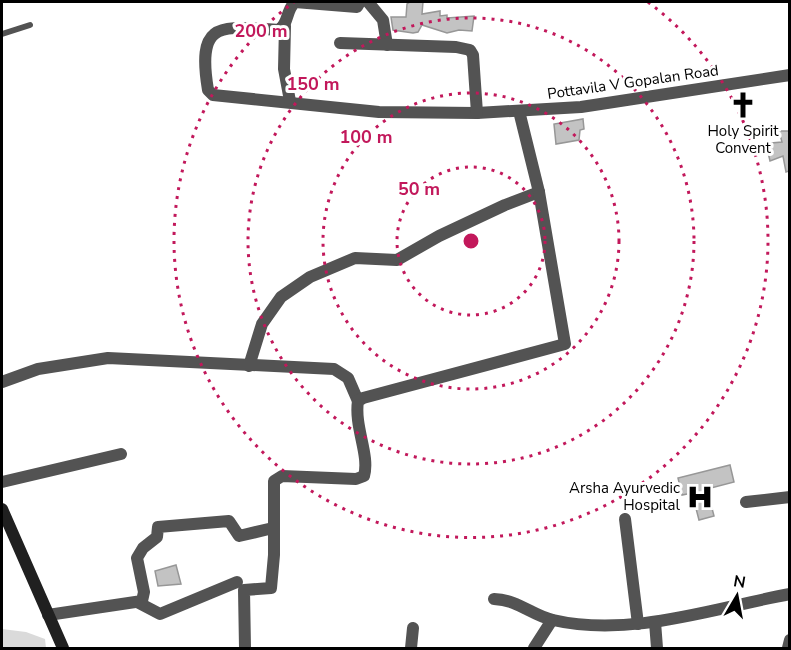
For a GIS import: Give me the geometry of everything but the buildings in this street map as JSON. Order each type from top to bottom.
[{"type":"street","points":[[290,101],[284,69],[285,26],[291,6],[296,2],[357,8],[360,2]]},
{"type":"street","points":[[368,2],[383,20],[387,45]]},
{"type":"street","name":"Pottavila V Gopalan Road","points":[[285,26],[279,30],[220,29],[210,36],[206,52],[205,73],[208,90],[213,95],[290,101],[379,112],[477,113],[581,107],[789,75]]},
{"type":"street","points":[[339,43],[456,47],[470,50],[473,55],[477,113]]},
{"type":"street","points":[[358,401],[565,344],[539,192],[519,111]]},
{"type":"street","points":[[249,366],[262,324],[281,297],[309,277],[354,258],[397,260],[439,236],[539,192]]},
{"type":"street","points":[[2,382],[38,369],[108,358],[340,371],[348,378],[358,401],[359,438],[367,466],[364,476],[356,479],[282,476],[274,481],[271,588],[244,590],[245,648]]},
{"type":"street","points":[[2,482],[121,454]]},
{"type":"street","points":[[746,502],[789,497]]},
{"type":"street","points":[[2,509],[63,648]]},
{"type":"street","points":[[625,519],[638,624]]},
{"type":"street","points":[[139,603],[142,601],[144,592],[137,558],[143,548],[158,537],[158,527],[229,521],[239,536],[273,528]]},
{"type":"street","points":[[48,615],[139,603],[160,614],[237,582]]},
{"type":"street","points":[[494,598],[510,599],[552,620],[638,624],[789,594]]},
{"type":"street","points":[[534,648],[552,620]]},
{"type":"street","points":[[655,622],[657,648]]},
{"type":"street","points":[[411,648],[413,628]]},
{"type":"street","points":[[788,648],[789,640]]},
{"type":"lane","points":[[2,34],[30,25]]},
{"type":"shaded area","points":[[2,629],[26,632],[45,639],[46,648],[2,648]]},
{"type":"place","name":"Holy Spirit Convent","points":[[743,105]]},
{"type":"place","name":"Arsha Ayurvedic Hospital","points":[[700,497]]}]
